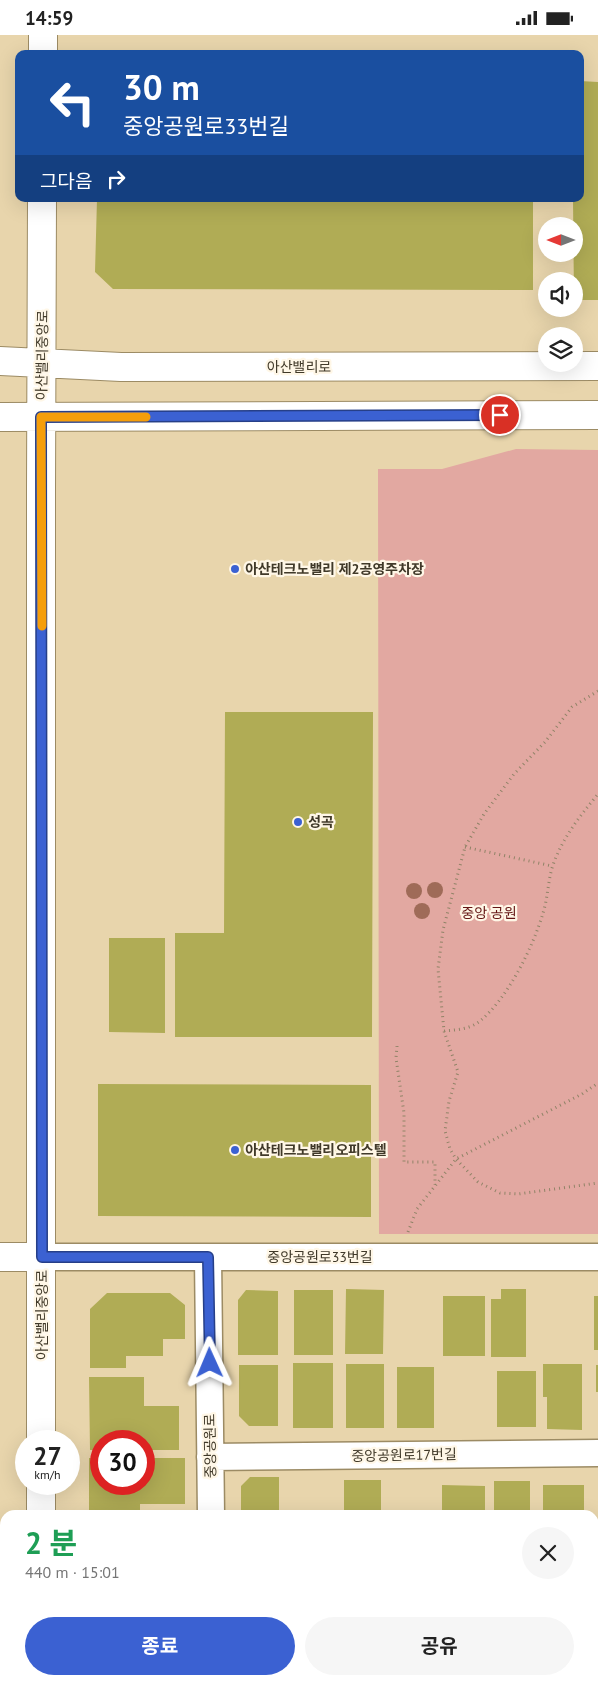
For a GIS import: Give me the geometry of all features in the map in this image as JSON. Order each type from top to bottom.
[{"type":"street","points":[[43,35],[43,50]]},
{"type":"street","name":"아산밸리중앙로","points":[[41,1430],[42,202]]},
{"type":"street","name":"아산밸리로","points":[[0,361],[121,367],[598,366]]},
{"type":"street","points":[[0,417],[598,415]]},
{"type":"street","points":[[0,1257],[42,1257]]},
{"type":"street","name":"중앙공원로33번길","points":[[42,1257],[598,1257]]},
{"type":"street","name":"중앙공원로","points":[[208,1257],[211,1510]]},
{"type":"street","name":"중앙공원로17번길","points":[[210,1457],[598,1453]]},
{"type":"street","points":[[41,1495],[41,1510]]},
{"type":"path","points":[[598,691],[572,707],[545,742],[514,774],[484,814],[465,847],[443,930],[438,969],[444,1031],[458,1072],[449,1101],[445,1131],[450,1149],[456,1159],[478,1182],[500,1193],[518,1194],[598,1183]]},
{"type":"path","points":[[444,1031],[460,1030],[480,1022],[508,988],[522,965],[543,913],[552,866],[565,836],[598,794]]},
{"type":"path","points":[[465,847],[552,866]]},
{"type":"path","points":[[397,1046],[396,1058],[404,1113],[404,1162],[435,1162],[435,1186]]},
{"type":"path","points":[[408,1234],[417,1209],[456,1159],[582,1094],[598,1083]]},
{"type":"green space","name":"중앙 공원","points":[[516,449],[598,450],[598,1234],[379,1234],[378,469],[442,469]]},
{"type":"building","points":[[584,81],[598,82],[598,300],[583,300],[583,272],[574,272],[574,263],[583,262],[583,217],[573,217],[573,202],[584,202]]},
{"type":"building","points":[[97,202],[533,202],[533,290],[113,289],[95,272]]},
{"type":"building","name":"성곡","points":[[225,712],[373,712],[372,1037],[175,1037],[175,933],[224,933]]},
{"type":"building","points":[[109,938],[165,938],[165,1033],[109,1032]]},
{"type":"building","name":"아산테크노밸리오피스텔","points":[[98,1084],[371,1085],[371,1217],[98,1216]]},
{"type":"building","points":[[346,1289],[384,1290],[383,1354],[345,1354]]},
{"type":"building","points":[[501,1289],[526,1289],[526,1357],[491,1357],[491,1299],[501,1299]]},
{"type":"building","points":[[246,1290],[278,1291],[278,1355],[238,1355],[238,1300]]},
{"type":"building","points":[[294,1290],[333,1290],[333,1355],[294,1355]]},
{"type":"building","points":[[107,1293],[170,1293],[185,1305],[185,1339],[163,1339],[163,1356],[126,1356],[126,1368],[90,1368],[90,1309]]},
{"type":"building","points":[[443,1296],[485,1296],[485,1356],[443,1356]]},
{"type":"building","points":[[594,1296],[598,1296],[598,1350],[594,1350]]},
{"type":"building","points":[[293,1363],[333,1363],[333,1428],[293,1428]]},
{"type":"building","points":[[346,1364],[384,1364],[384,1428],[346,1428]]},
{"type":"building","points":[[543,1364],[582,1364],[582,1430],[547,1429],[547,1397],[543,1397]]},
{"type":"building","points":[[239,1365],[278,1365],[278,1426],[249,1426],[239,1416]]},
{"type":"building","points":[[596,1365],[598,1365],[598,1392],[596,1392]]},
{"type":"building","points":[[397,1367],[434,1367],[434,1428],[397,1428]]},
{"type":"building","points":[[497,1371],[536,1371],[536,1427],[497,1427]]},
{"type":"building","points":[[89,1377],[144,1377],[144,1406],[179,1406],[179,1450],[155,1450],[155,1430],[90,1430],[90,1450]]},
{"type":"building","points":[[89,1458],[90,1495],[155,1495],[155,1458],[185,1458],[185,1504],[140,1504],[140,1510],[89,1510]]},
{"type":"building","points":[[250,1477],[279,1477],[279,1510],[241,1510],[241,1486]]},
{"type":"building","points":[[344,1480],[381,1480],[381,1510],[344,1510]]},
{"type":"building","points":[[494,1481],[530,1481],[530,1510],[494,1510]]},
{"type":"building","points":[[442,1485],[485,1486],[485,1510],[442,1510]]},
{"type":"building","points":[[543,1485],[584,1485],[584,1510],[543,1510]]},
{"type":"slow traffic","points":[[42,626],[41,417],[146,417]]},
{"type":"place","name":"아산테크노밸리 제2공영주차장","points":[[235,569]]},
{"type":"place","name":"성곡","points":[[298,822]]},
{"type":"place","name":"아산테크노밸리오피스텔","points":[[235,1150]]},
{"type":"route","points":[[210,1363],[208,1257],[42,1257],[41,417],[500,415]]}]
